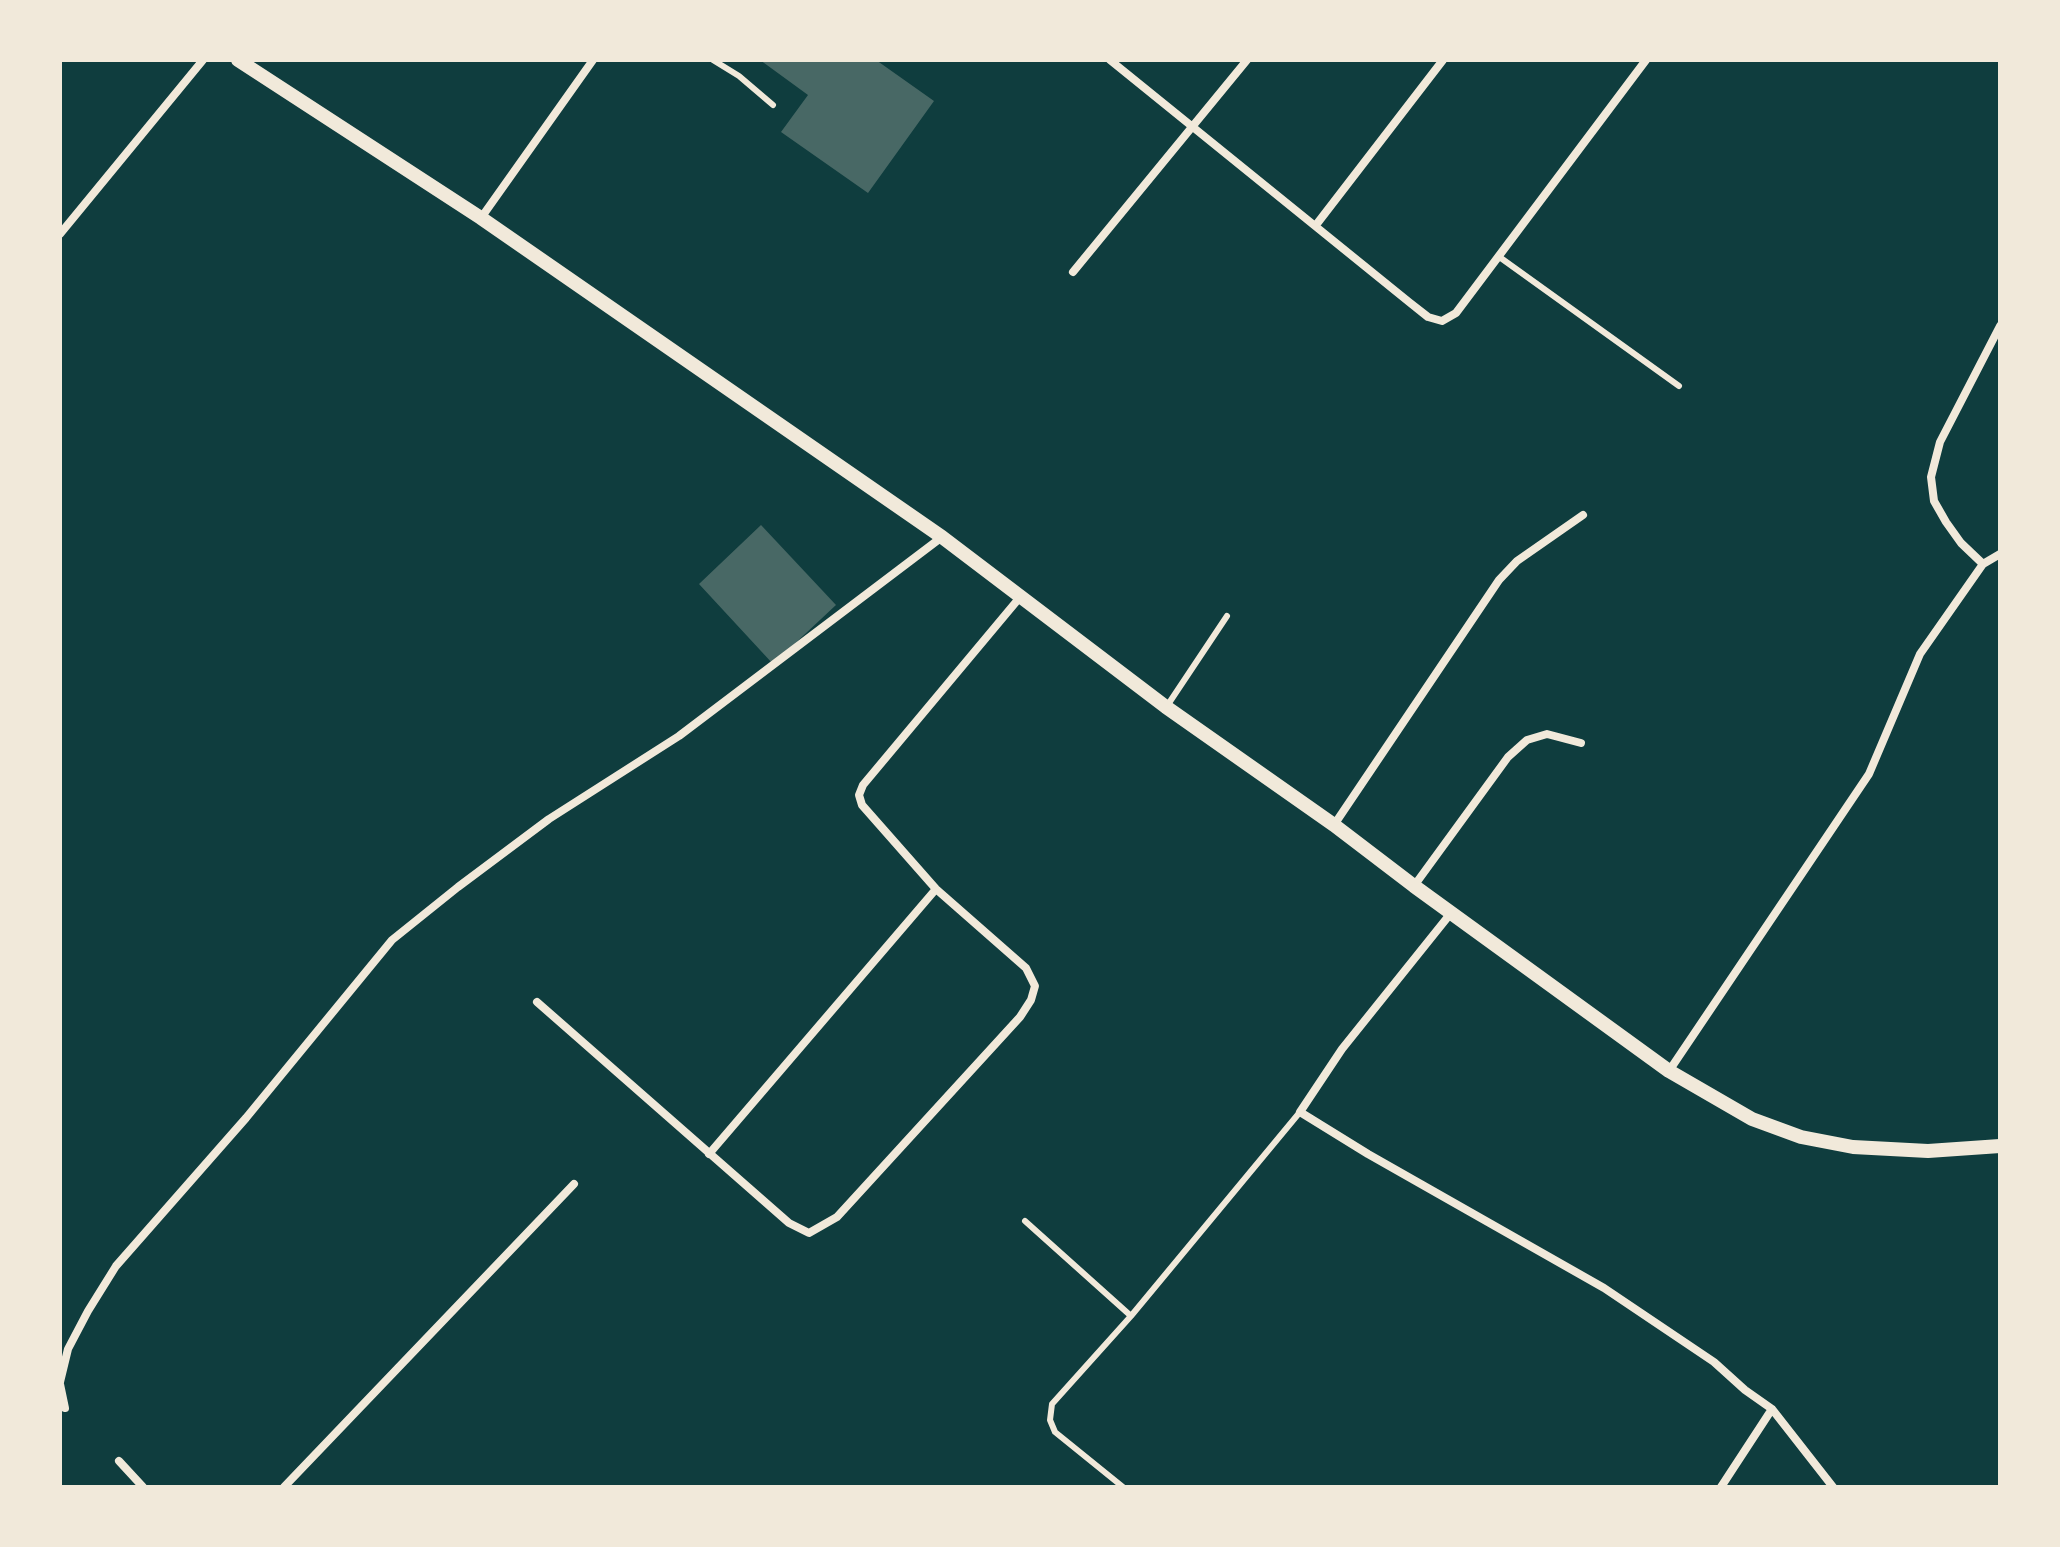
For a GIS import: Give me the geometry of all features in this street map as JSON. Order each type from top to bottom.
[{"type":"street","points":[[60,234],[203,60]]},
{"type":"street","points":[[238,60],[481,218],[942,537],[1166,707],[1334,825],[1669,1071],[1752,1119],[1801,1137],[1853,1147],[1928,1151],[2000,1146]]},
{"type":"street","points":[[481,218],[593,60]]},
{"type":"street","points":[[1110,60],[1428,317],[1442,321],[1456,313],[1646,60]]},
{"type":"street","points":[[1073,272],[1247,60]]},
{"type":"street","points":[[1316,225],[1443,60]]},
{"type":"street","points":[[1983,564],[1961,543],[1946,522],[1934,501],[1931,477],[1940,442],[2000,326]]},
{"type":"street","points":[[1334,825],[1499,580],[1517,561],[1583,515]]},
{"type":"street","points":[[65,1408],[60,1383],[68,1349],[116,1266],[246,1118],[392,940],[549,819],[679,736],[942,537]]},
{"type":"street","points":[[1669,1071],[1869,774],[1920,654],[1983,564],[2000,554]]},
{"type":"street","points":[[537,1002],[789,1223],[809,1233],[837,1217],[1020,1017],[1031,1000],[1035,986],[1026,968],[936,889],[862,805],[859,795],[863,785],[1021,596]]},
{"type":"street","points":[[1414,886],[1508,757],[1527,740],[1547,734],[1581,743]]},
{"type":"street","points":[[709,1154],[936,889]]},
{"type":"street","points":[[1451,913],[1342,1049],[1300,1112],[1604,1288],[1714,1362],[1772,1409],[1833,1487]]},
{"type":"street","points":[[284,1487],[574,1184]]},
{"type":"street","points":[[60,1341],[68,1349]]},
{"type":"street","points":[[1721,1487],[1772,1409]]},
{"type":"street","points":[[119,1461],[143,1487]]},
{"type":"lane","points":[[713,60],[739,76],[773,105]]},
{"type":"lane","points":[[1498,256],[1679,386]]},
{"type":"lane","points":[[1166,707],[1227,616]]},
{"type":"lane","points":[[1123,1487],[1055,1432],[1050,1420],[1052,1404],[1131,1316],[1300,1112]]},
{"type":"lane","points":[[1025,1221],[1131,1316]]},
{"type":"building","points":[[760,60],[876,60],[934,101],[868,193],[781,132],[808,95]]},
{"type":"building","points":[[761,525],[836,605],[773,664],[699,584]]}]
